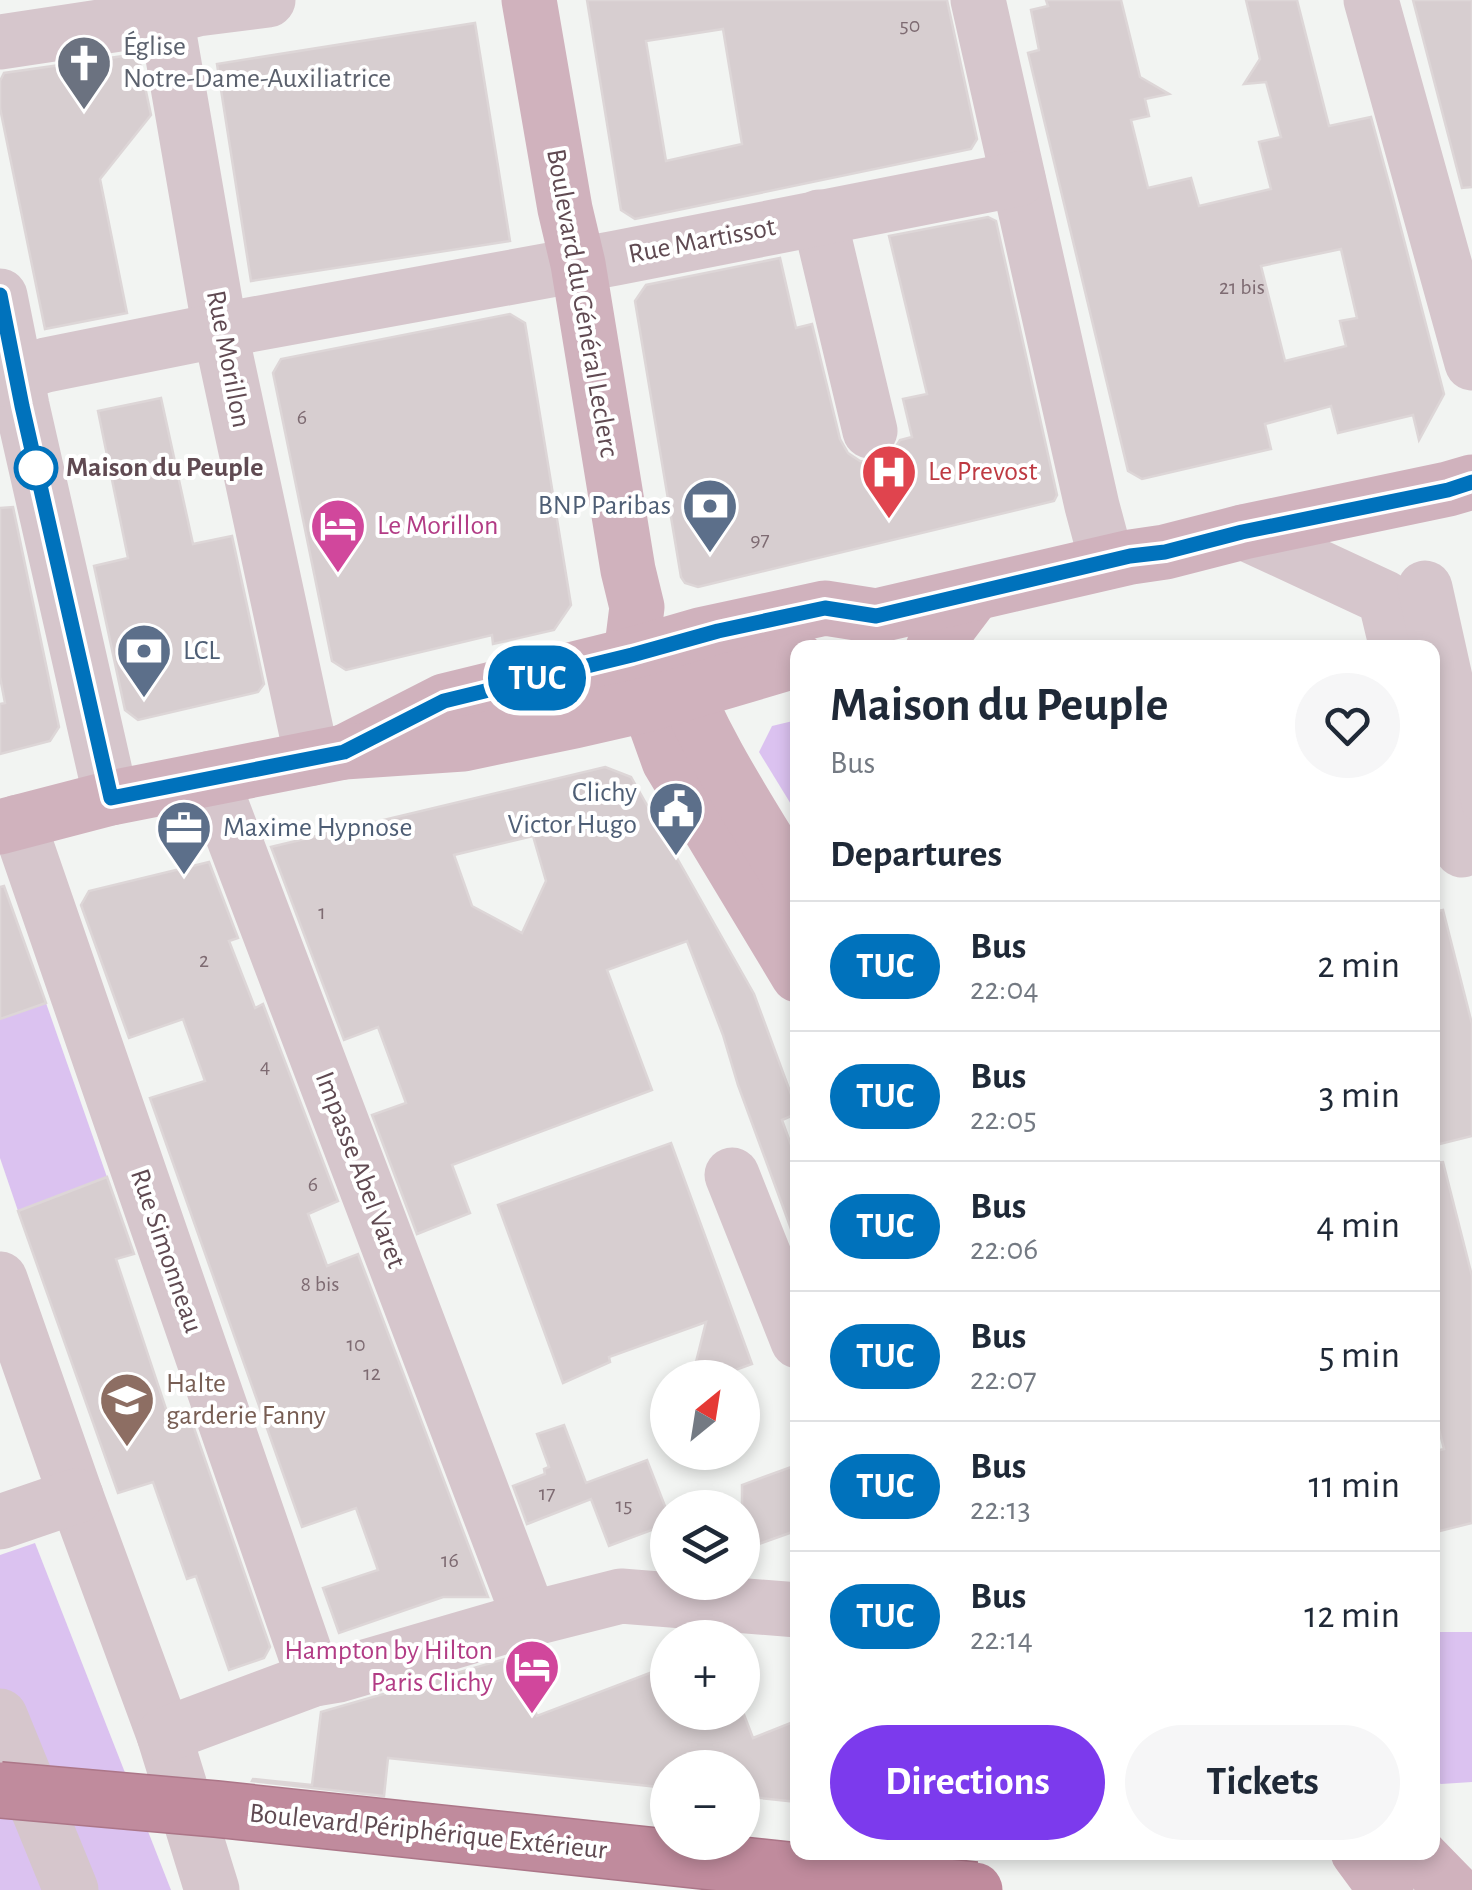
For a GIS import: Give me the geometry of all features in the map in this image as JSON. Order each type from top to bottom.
[{"type":"highway","name":"Boulevard Périphérique Extérieur","points":[[0,1790],[274,1815],[975,1890]]},
{"type":"main road","name":"Boulevard du Général Leclerc","points":[[529,0],[578,264],[628,570],[654,661],[669,761],[790,961]]},
{"type":"main road","points":[[654,661],[718,631],[825,608],[857,632],[973,595],[1107,562],[1472,482]]},
{"type":"main road","points":[[939,640],[973,595]]},
{"type":"main road","points":[[9,824],[111,798],[328,755],[444,701],[654,661],[790,660]]},
{"type":"main road","name":"Boulevard du Général Leclerc","points":[[654,661],[711,744],[790,877]]},
{"type":"main road","points":[[1364,1860],[1386,1890]]},
{"type":"main road","points":[[1424,1860],[1453,1890]]},
{"type":"street","points":[[0,42],[268,0]]},
{"type":"street","points":[[978,0],[1107,562]]},
{"type":"street","points":[[1371,0],[1472,363]]},
{"type":"street","name":"Rue Morillon","points":[[166,18],[220,330],[328,755]]},
{"type":"street","name":"Rue Martissot","points":[[8,377],[46,364],[1018,179]]},
{"type":"street","points":[[819,217],[870,431]]},
{"type":"street","points":[[0,296],[8,377],[111,798]]},
{"type":"street","points":[[1242,532],[1386,598],[1395,640]]},
{"type":"street","points":[[1425,588],[1437,640]]},
{"type":"street","points":[[1440,656],[1471,795]]},
{"type":"street","name":"Impasse Abel Varet","points":[[211,778],[530,1619]]},
{"type":"street","name":"Rue Simonneau","points":[[9,824],[314,1679]]},
{"type":"street","points":[[1440,833],[1462,850]]},
{"type":"street","points":[[732,1175],[790,1321]]},
{"type":"street","points":[[0,1279],[164,1734],[212,1890]]},
{"type":"street","points":[[0,1522],[76,1496]]},
{"type":"street","points":[[164,1734],[314,1679],[621,1596],[790,1609]]},
{"type":"street","points":[[0,1716],[71,1890]]},
{"type":"shaded area","points":[[790,722],[790,803],[759,752],[772,726]]},
{"type":"shaded area","points":[[46,1003],[107,1177],[18,1211],[0,1158],[0,1018]]},
{"type":"shaded area","points":[[35,1543],[171,1890],[0,1890],[0,1555]]},
{"type":"shaded area","points":[[1440,1632],[1472,1632],[1472,1782],[1441,1784]]},
{"type":"building","points":[[587,0],[947,0],[977,139],[971,149],[635,219],[621,210]],"holes":[[[723,29],[742,144],[666,161],[646,41]]]},
{"type":"building","points":[[1046,0],[1121,0],[1140,77],[1169,94],[1145,99],[1149,116],[1131,120],[1148,188],[1191,178],[1199,206],[1271,189],[1259,142],[1281,137],[1266,82],[1244,84],[1260,59],[1246,0],[1297,0],[1329,126],[1371,117],[1444,394],[1419,440],[1413,415],[1338,433],[1331,406],[1265,424],[1271,449],[1142,479],[1128,471],[1028,53],[1039,50],[1031,10],[1048,6]],"holes":[[[1341,249],[1357,318],[1340,321],[1346,346],[1285,361],[1261,266]]]},
{"type":"building","points":[[1413,0],[1472,0],[1472,187],[1462,188]]},
{"type":"building","points":[[475,23],[510,241],[251,281],[217,64]]},
{"type":"building","points":[[138,54],[151,115],[100,179],[127,313],[45,329],[0,108],[0,81],[4,73]]},
{"type":"building","points":[[988,217],[996,221],[1057,495],[1054,501],[698,587],[685,583],[635,301],[646,285],[780,258],[796,328],[812,324],[840,439],[848,453],[860,461],[876,462],[891,454],[900,440],[912,437],[903,399],[927,394],[889,236]]},
{"type":"building","points":[[510,314],[525,323],[571,605],[554,630],[493,644],[492,635],[346,670],[332,661],[273,373],[281,359]]},
{"type":"building","points":[[161,398],[193,544],[232,536],[264,684],[258,692],[138,720],[125,710],[94,566],[128,558],[98,411]]},
{"type":"building","points":[[13,507],[59,727],[50,741],[0,754],[0,704],[5,703],[0,677],[0,508]]},
{"type":"building","points":[[605,767],[631,777],[754,994],[790,1091],[790,1116],[782,1120],[790,1142],[790,1226],[687,941],[607,970],[652,1090],[452,1165],[470,1213],[417,1234],[372,1115],[406,1103],[378,1027],[344,1040],[271,847]],"holes":[[[533,836],[546,881],[522,933],[472,906],[454,855]]]},
{"type":"building","points":[[209,862],[238,938],[229,941],[255,1008],[263,1004],[338,1201],[308,1214],[327,1266],[358,1254],[488,1597],[443,1597],[339,1633],[323,1588],[378,1570],[356,1508],[302,1527],[150,1098],[205,1081],[183,1019],[129,1038],[81,905],[89,891]]},
{"type":"building","points":[[4,886],[46,1003],[0,1019],[0,887]]},
{"type":"building","points":[[1443,910],[1472,1024],[1472,1136],[1440,1144]]},
{"type":"building","points":[[671,1143],[751,1360],[696,1360],[706,1322],[609,1357],[610,1362],[563,1383],[498,1205]]},
{"type":"building","points":[[1440,1162],[1472,1276],[1472,1523],[1440,1531],[1440,1450],[1444,1449],[1440,1433]]},
{"type":"building","points":[[107,1177],[134,1254],[116,1259],[171,1424],[174,1428],[192,1422],[270,1647],[264,1658],[229,1670],[196,1576],[187,1579],[153,1482],[118,1493],[18,1211]]},
{"type":"building","points":[[564,1425],[586,1483],[647,1460],[659,1490],[650,1490],[650,1531],[609,1546],[591,1499],[527,1524],[513,1486],[545,1474],[544,1469],[549,1467],[537,1434]]},
{"type":"building","points":[[790,1467],[790,1533],[760,1544],[760,1490],[742,1490],[742,1485]]},
{"type":"building","name":"Hampton by Hilton Paris Clichy","points":[[515,1656],[537,1716],[650,1673],[650,1730],[750,1730],[753,1738],[790,1723],[790,1801],[760,1798],[760,1750],[650,1750],[650,1786],[388,1758],[384,1796],[252,1781],[312,1785],[321,1712]]},
{"type":"bus line","name":"TUC","points":[[0,295],[111,798],[344,752],[444,701],[718,631],[825,608],[876,616],[1472,482]]},
{"type":"place","name":"Église Notre-Dame-Auxiliatrice","points":[[84,112]]},
{"type":"place","name":"Maison du Peuple","points":[[36,468]]},
{"type":"place","name":"Le Prevost","points":[[889,521]]},
{"type":"place","name":"BNP Paribas","points":[[710,555]]},
{"type":"place","name":"Le Morillon","points":[[338,575]]},
{"type":"place","name":"LCL","points":[[144,700]]},
{"type":"place","name":"Clichy Victor Hugo","points":[[676,858]]},
{"type":"place","name":"Maxime Hypnose","points":[[184,877]]},
{"type":"place","name":"Halte garderie Fanny","points":[[127,1449]]},
{"type":"place","name":"Hampton by Hilton Paris Clichy","points":[[532,1716]]}]
